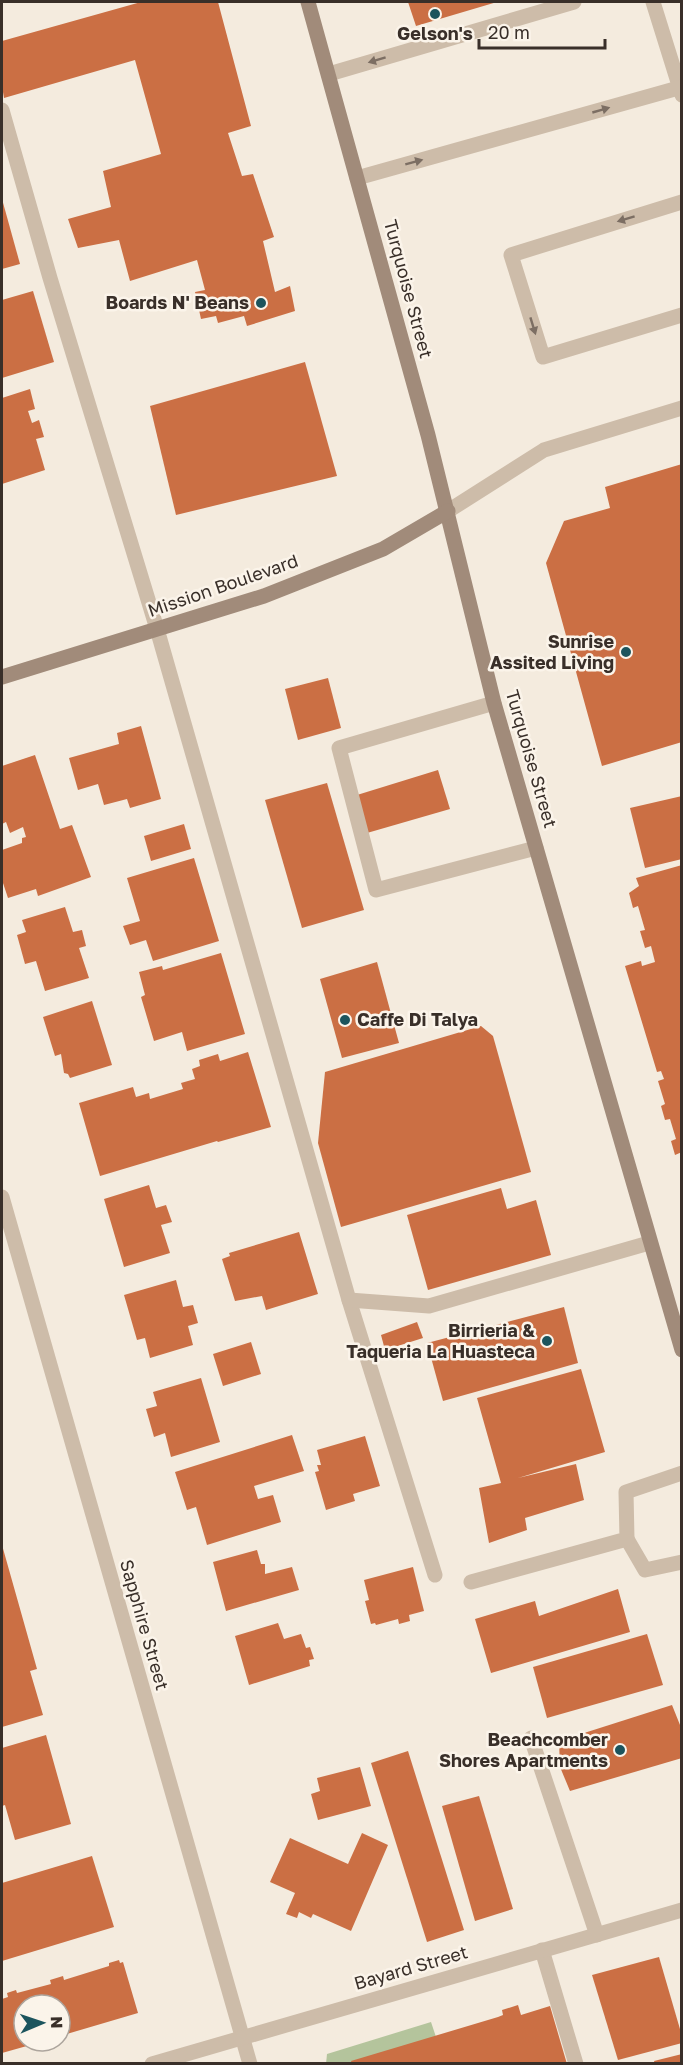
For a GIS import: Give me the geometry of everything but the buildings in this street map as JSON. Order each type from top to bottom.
[{"type":"main road","name":"Turquoise Street","points":[[308,2],[448,511],[494,703],[681,1350]]},
{"type":"main road","name":"Mission Boulevard","points":[[2,677],[264,596],[383,549],[448,511]]},
{"type":"street","points":[[329,74],[574,2]]},
{"type":"street","points":[[357,178],[681,90],[653,2]]},
{"type":"street","points":[[2,110],[50,278],[157,629],[349,1300],[435,1575]]},
{"type":"street","points":[[681,202],[511,255],[543,357],[681,315]]},
{"type":"street","points":[[448,511],[544,450],[681,408]]},
{"type":"street","points":[[494,703],[339,748],[376,890],[536,848]]},
{"type":"street","name":"Sapphire Street","points":[[2,1197],[250,2064]]},
{"type":"street","points":[[349,1300],[429,1306],[649,1243]]},
{"type":"street","points":[[681,1473],[626,1492],[627,1539],[645,1570],[681,1562]]},
{"type":"street","points":[[471,1582],[627,1539]]},
{"type":"street","points":[[531,1738],[597,1935]]},
{"type":"street","name":"Bayard Street","points":[[152,2064],[681,1910]]},
{"type":"street","points":[[542,1950],[576,2064]]},
{"type":"green space","points":[[431,2022],[437,2040],[358,2063],[326,2064],[327,2054]]},
{"type":"place","name":"Gelson's","points":[[435,14]]},
{"type":"place","name":"Boards N' Beans","points":[[261,303]]},
{"type":"place","name":"Sunrise Assited Living","points":[[626,652]]},
{"type":"place","name":"Caffe Di Talya","points":[[345,1020]]},
{"type":"place","name":"Birrieria & Taqueria La Huasteca","points":[[547,1341]]},
{"type":"place","name":"Beachcomber Shores Apartments","points":[[620,1750]]}]
